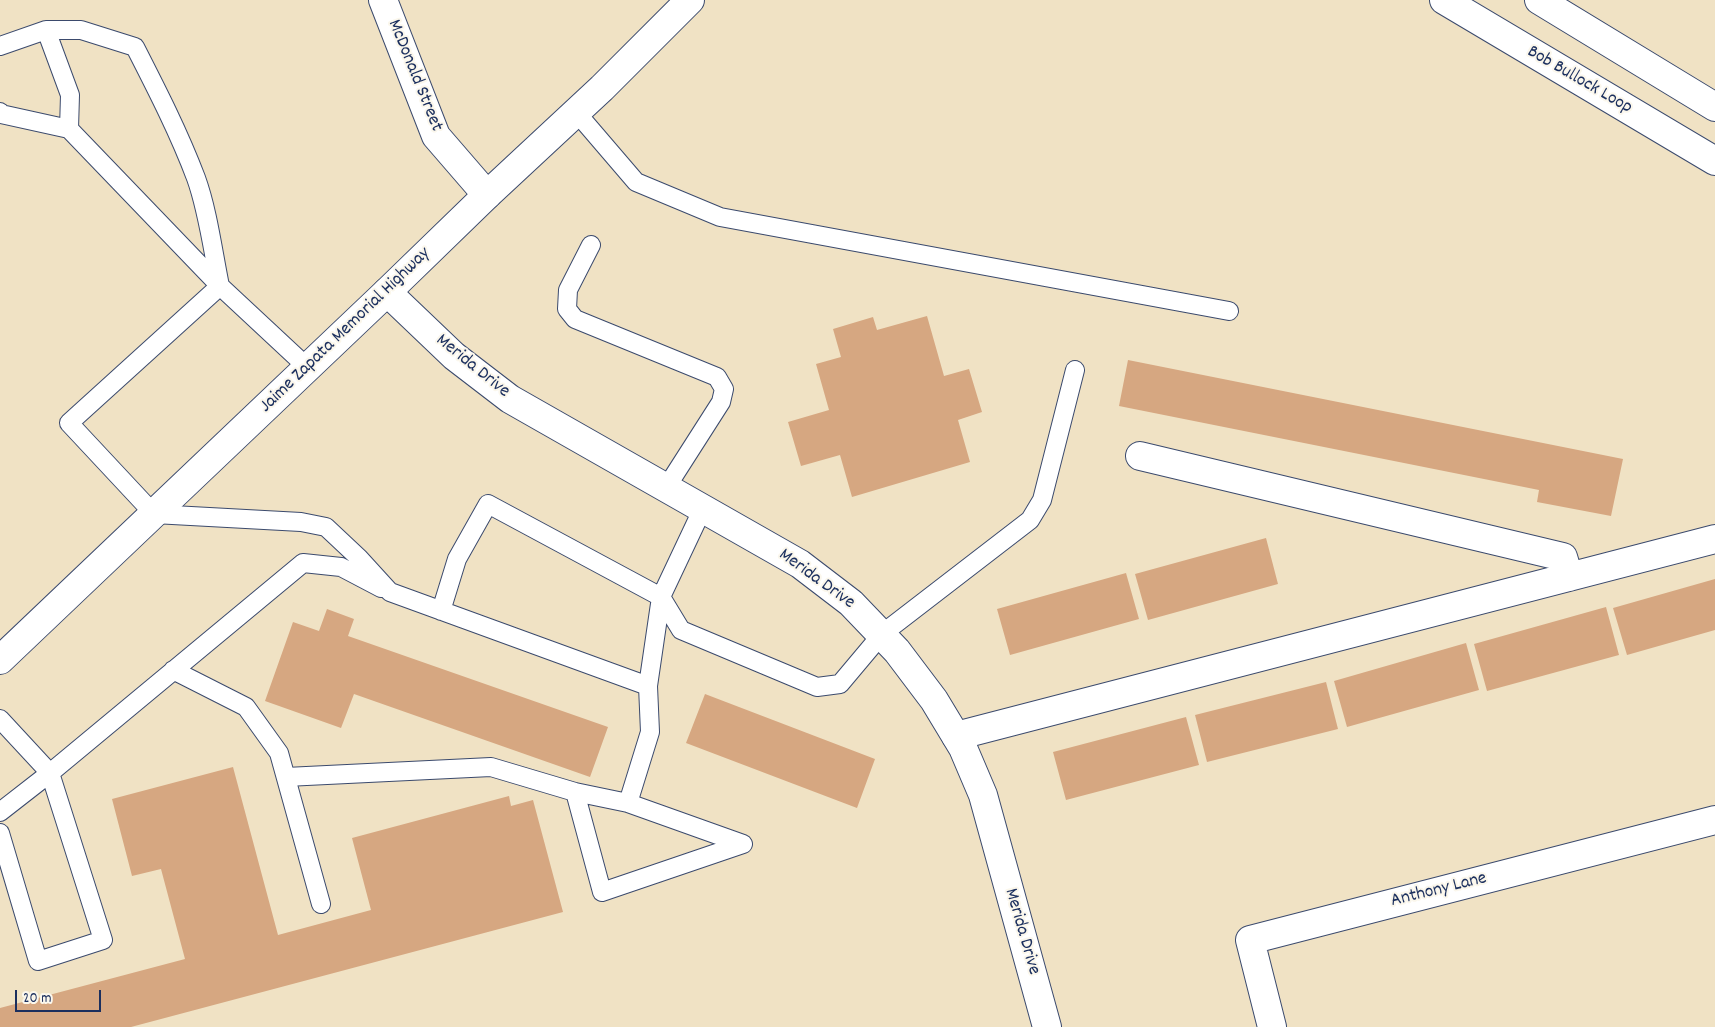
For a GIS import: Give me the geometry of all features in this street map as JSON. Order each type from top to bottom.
[{"type":"main road","name":"McDonald Street","points":[[383,0],[436,136],[487,195]]},
{"type":"main road","name":"Jaime Zapata Memorial Highway","points":[[0,660],[576,112],[690,0]]},
{"type":"main road","name":"Bob Bullock Loop","points":[[1444,0],[1715,161]]},
{"type":"main road","points":[[1539,0],[1715,107]]},
{"type":"main road","name":"Merida Drive","points":[[387,292],[454,356],[510,399],[800,564],[851,603],[898,651],[934,700],[956,736],[983,796],[1047,1027]]},
{"type":"main road","points":[[1140,456],[1563,557],[1569,577]]},
{"type":"main road","points":[[956,736],[1715,539]]},
{"type":"main road","name":"Anthony Lane","points":[[1272,1027],[1250,940],[1715,820]]},
{"type":"lane","points":[[46,30],[70,95],[69,129]]},
{"type":"lane","points":[[0,46],[46,30],[81,30],[135,47],[164,103],[196,179],[220,286]]},
{"type":"lane","points":[[0,112],[0,114],[69,129],[220,286],[308,368]]},
{"type":"lane","points":[[576,112],[636,182],[720,217],[1229,311]]},
{"type":"lane","points":[[591,245],[568,290],[567,309],[575,319],[717,377],[724,389],[722,402],[666,488]]},
{"type":"lane","points":[[220,286],[69,423],[154,514],[301,522],[326,526],[390,592]]},
{"type":"lane","points":[[441,611],[457,559],[488,504],[661,597],[681,630],[817,686],[840,684],[882,634],[1030,520],[1042,500],[1075,370]]},
{"type":"lane","points":[[628,803],[650,732],[648,686],[661,597],[703,508]]},
{"type":"lane","points":[[0,812],[50,773],[303,563],[341,567],[390,592],[648,686]]},
{"type":"lane","points":[[173,670],[246,707],[279,753],[321,904]]},
{"type":"lane","points":[[0,719],[50,773],[103,940],[38,961],[0,833]]},
{"type":"lane","points":[[286,777],[491,766],[575,792],[628,803],[743,844],[602,892],[575,792]]},
{"type":"building","points":[[927,316],[944,376],[969,369],[982,412],[958,420],[970,462],[852,497],[840,455],[801,466],[788,422],[829,410],[816,364],[841,357],[833,329],[873,317],[877,330]]},
{"type":"building","points":[[1128,360],[1623,459],[1611,516],[1537,502],[1539,490],[1119,406]]},
{"type":"building","points":[[1266,538],[1278,584],[1148,620],[1135,574]]},
{"type":"building","points":[[1126,573],[1139,619],[1010,655],[997,609]]},
{"type":"building","points":[[1715,579],[1715,630],[1627,655],[1613,608]]},
{"type":"building","points":[[1606,607],[1619,655],[1487,691],[1474,644]]},
{"type":"building","points":[[327,609],[354,619],[348,636],[608,727],[590,777],[354,694],[341,728],[265,701],[293,622],[319,631]]},
{"type":"building","points":[[1466,643],[1479,690],[1347,727],[1334,681]]},
{"type":"building","points":[[1326,682],[1338,729],[1207,762],[1195,715]]},
{"type":"building","points":[[705,694],[875,759],[857,808],[686,743]]},
{"type":"building","points":[[1186,717],[1199,765],[1066,800],[1053,752]]},
{"type":"building","points":[[233,767],[278,935],[371,910],[352,838],[509,796],[511,806],[533,800],[563,912],[131,1027],[0,1027],[0,1008],[185,959],[161,869],[132,876],[112,799]]}]
